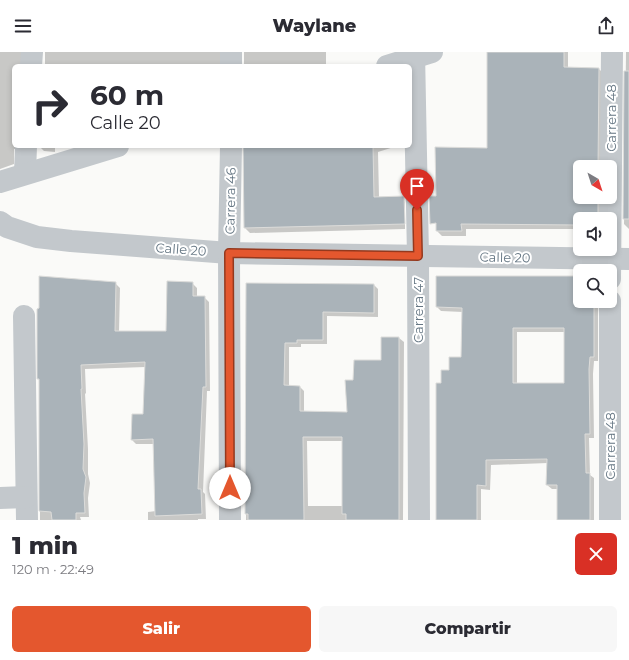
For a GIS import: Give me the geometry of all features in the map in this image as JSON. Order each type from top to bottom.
[{"type":"street","points":[[31,64],[32,52]]},
{"type":"street","points":[[231,52],[231,64]]},
{"type":"street","name":"Carrera 48","points":[[612,52],[616,264]]},
{"type":"street","points":[[392,64],[420,54]]},
{"type":"street","name":"Carrera 47","points":[[419,520],[418,256],[420,54]]},
{"type":"street","points":[[24,173],[26,148]]},
{"type":"street","points":[[0,182],[24,173],[111,148]]},
{"type":"street","name":"Carrera 46","points":[[230,148],[230,520]]},
{"type":"street","name":"Calle 20","points":[[0,222],[7,227],[36,237],[229,253],[418,256],[576,264]]},
{"type":"street","name":"Carrera 48","points":[[610,308],[610,520]]},
{"type":"street","points":[[24,316],[27,520]]},
{"type":"street","points":[[0,498],[26,497]]},
{"type":"building","points":[[487,52],[564,52],[564,67],[599,68],[598,160],[573,160],[573,204],[598,204],[598,212],[573,212],[573,225],[461,224],[462,231],[436,231],[436,223],[430,224],[429,196],[436,196],[435,147],[487,148]]},
{"type":"building","points":[[624,71],[629,71],[629,219],[623,219]]},
{"type":"building","points":[[243,148],[373,148],[374,197],[404,196],[405,224],[244,228]]},
{"type":"building","points":[[39,276],[116,282],[115,331],[166,331],[167,281],[193,282],[193,296],[205,296],[206,387],[203,387],[198,489],[201,489],[202,514],[155,516],[153,439],[131,440],[132,414],[143,414],[145,362],[81,365],[84,444],[83,469],[86,477],[84,493],[85,513],[76,513],[76,520],[52,520],[51,512],[39,511],[39,379],[37,379],[37,309],[39,308]]},
{"type":"building","points":[[436,276],[573,276],[573,308],[594,308],[594,357],[590,357],[589,369],[590,434],[585,434],[586,473],[590,473],[590,520],[557,520],[557,485],[546,485],[547,459],[486,460],[486,486],[477,485],[477,520],[436,520],[436,383],[441,383],[441,370],[449,370],[449,357],[461,357],[462,308],[436,307]],"holes":[[[513,328],[564,328],[564,383],[513,383]]]},
{"type":"building","points":[[246,283],[374,284],[374,313],[323,312],[323,340],[297,340],[297,343],[285,343],[284,385],[300,386],[300,411],[347,412],[345,380],[353,380],[354,360],[381,360],[381,337],[399,337],[399,520],[346,520],[346,514],[342,514],[342,437],[303,437],[304,520],[248,520],[248,514],[245,514]]},
{"type":"route","points":[[230,488],[229,253],[418,256],[417,210]]}]
